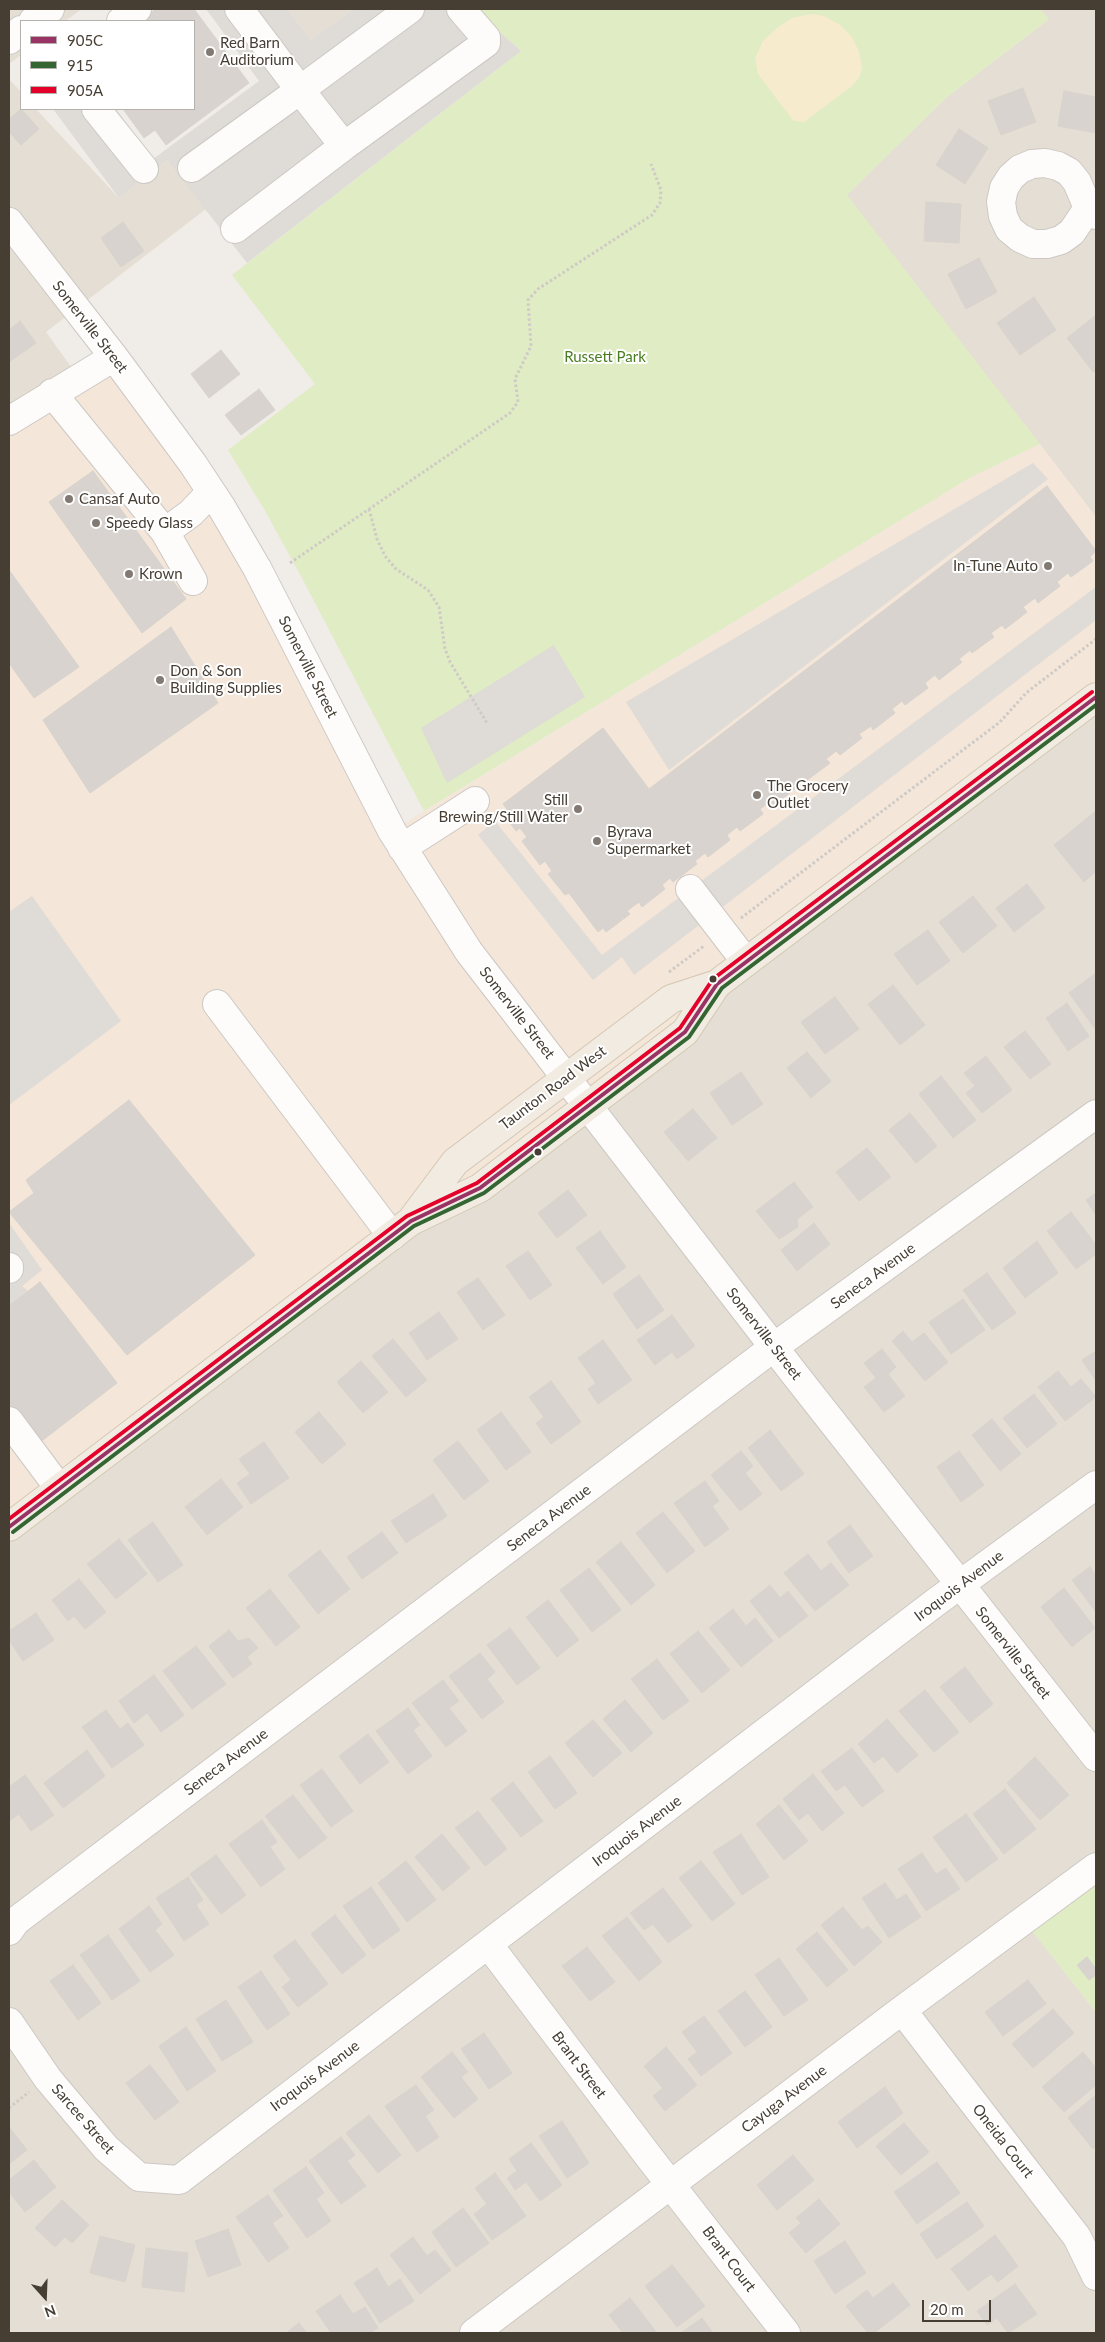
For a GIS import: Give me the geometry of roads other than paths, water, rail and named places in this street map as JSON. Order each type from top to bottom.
[{"type":"main road","name":"Taunton Road West","points":[[9,1527],[401,1228],[480,1188],[588,1106],[684,1032],[717,984],[1096,697]]},
{"type":"main road","name":"Taunton Road West","points":[[401,1228],[455,1162],[671,999],[717,984]]},
{"type":"street","points":[[34,20],[50,9]]},
{"type":"street","points":[[122,20],[137,9]]},
{"type":"street","points":[[239,9],[344,146]]},
{"type":"street","points":[[192,168],[410,9]]},
{"type":"street","points":[[235,229],[344,146],[486,44],[486,38],[461,9]]},
{"type":"street","points":[[9,40],[20,31]]},
{"type":"street","points":[[97,110],[144,170]]},
{"type":"street","name":"Somerville Street","points":[[9,222],[114,357],[193,464],[211,492],[258,568],[402,848],[469,952],[774,1348],[1096,1757]]},
{"type":"street","points":[[9,421],[52,393],[114,357]]},
{"type":"street","points":[[52,393],[165,532],[193,582]]},
{"type":"street","points":[[165,532],[191,513],[211,492]]},
{"type":"street","points":[[402,848],[475,800]]},
{"type":"street","points":[[690,889],[746,962]]},
{"type":"street","points":[[217,1004],[401,1228]]},
{"type":"street","name":"Seneca Avenue","points":[[9,1931],[16,1921],[774,1348],[1096,1114]]},
{"type":"street","points":[[9,1421],[59,1488]]},
{"type":"street","name":"Iroquois Avenue","points":[[180,2180],[960,1585],[1096,1484]]},
{"type":"street","name":"Cayuga Avenue","points":[[474,2333],[902,2010],[1096,1867]]},
{"type":"street","name":"Brant Street","points":[[488,1944],[671,2185]]},
{"type":"street","name":"Oneida Court","points":[[902,2010],[1077,2237],[1096,2276]]},
{"type":"street","name":"Sarcee Street","points":[[9,2022],[48,2078],[106,2148],[138,2177],[180,2180]]},
{"type":"street","name":"Brant Court","points":[[671,2185],[786,2333]]},
{"type":"place","name":"Red Barn Auditorium","points":[[210,52]]},
{"type":"place","name":"Cansaf Auto","points":[[69,499]]},
{"type":"place","name":"Speedy Glass","points":[[96,523]]},
{"type":"place","name":"In-Tune Auto","points":[[1048,566]]},
{"type":"place","name":"Krown","points":[[129,574]]},
{"type":"place","name":"Don & Son Building Supplies","points":[[160,680]]},
{"type":"place","name":"The Grocery Outlet","points":[[757,795]]},
{"type":"place","name":"Still Brewing/Still Water","points":[[578,809]]},
{"type":"place","name":"Byrava Supermarket","points":[[597,841]]},
{"type":"park label","name":"Russett Park","points":[[605,357]]}]
